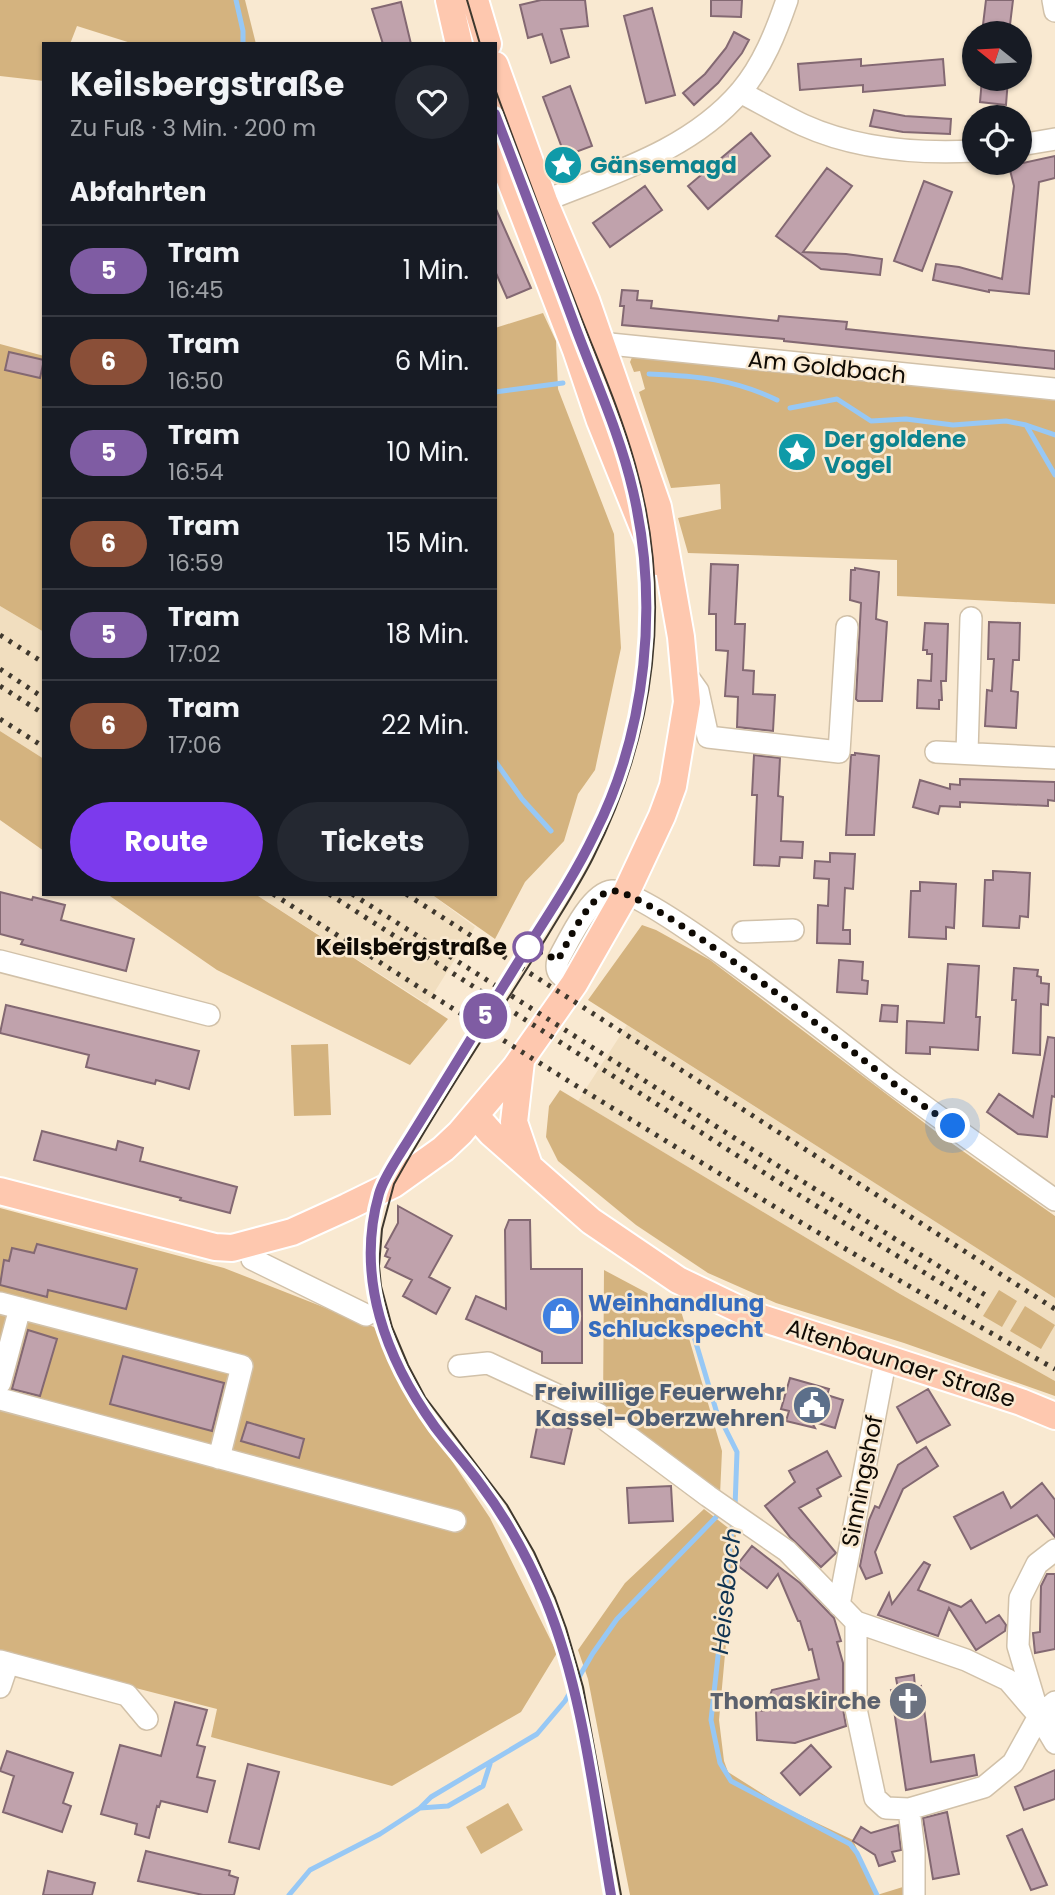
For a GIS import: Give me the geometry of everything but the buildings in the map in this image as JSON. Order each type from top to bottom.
[{"type":"main road","points":[[449,0],[459,42]]},
{"type":"main road","points":[[475,0],[487,42]]},
{"type":"main road","points":[[497,71],[544,201],[586,300],[588,347]]},
{"type":"main road","points":[[0,1191],[215,1247],[232,1248],[292,1232],[379,1192],[452,1142],[476,1116],[522,1059],[574,984],[626,892],[662,816],[673,786],[687,702],[685,673],[658,507],[497,145]]},
{"type":"main road","points":[[522,1059],[513,1122],[528,1164]]},
{"type":"main road","name":"Altenbaunaer Straße","points":[[476,1116],[491,1133],[591,1221],[678,1280],[749,1314],[886,1357],[1055,1416]]},
{"type":"street","points":[[544,201],[647,159],[698,131],[740,92],[775,34],[787,0]]},
{"type":"street","points":[[1053,0],[1055,11]]},
{"type":"street","points":[[740,92],[806,126],[847,140],[906,151],[962,151]]},
{"type":"street","points":[[1032,143],[1055,139]]},
{"type":"street","name":"Am Goldbach","points":[[588,347],[1055,388]]},
{"type":"street","points":[[967,753],[971,618]]},
{"type":"street","points":[[685,673],[698,691],[708,737],[839,752],[847,627]]},
{"type":"street","points":[[936,752],[1055,758]]},
{"type":"street","points":[[626,892],[708,944],[891,1082],[1055,1200]]},
{"type":"street","points":[[743,932],[793,930]]},
{"type":"street","points":[[0,961],[209,1015]]},
{"type":"street","points":[[250,1244],[252,1258],[366,1315]]},
{"type":"street","points":[[0,1383],[10,1305],[242,1366],[219,1458]]},
{"type":"street","name":"Sinningshof","points":[[839,1605],[886,1357]]},
{"type":"street","points":[[459,1366],[488,1363],[598,1414],[787,1551],[856,1622],[966,1660],[1008,1680],[1047,1718]]},
{"type":"street","points":[[0,1399],[455,1521]]},
{"type":"street","points":[[1055,1550],[1037,1564],[1020,1598],[1018,1646],[1055,1743]]},
{"type":"street","points":[[856,1622],[856,1709],[875,1798],[886,1808],[909,1809],[984,1787],[1013,1763],[1047,1718],[1055,1702]]},
{"type":"street","points":[[0,1687],[4,1662],[127,1695],[147,1719]]},
{"type":"street","points":[[909,1809],[914,1851],[914,1895]]},
{"type":"shaded area","points":[[0,0],[245,0],[256,42],[128,42],[77,26],[71,42],[42,42],[42,81],[0,76]]},
{"type":"shaded area","points":[[543,313],[556,341],[558,389],[614,534],[621,648],[595,770],[578,794],[564,841],[525,882],[495,939],[434,896],[497,896],[497,327]]},
{"type":"shaded area","points":[[0,344],[42,355],[42,631],[0,606]]},
{"type":"shaded area","points":[[633,355],[1055,398],[1055,604],[897,596],[897,560],[688,553],[678,518],[721,509],[720,484],[671,488],[639,392],[645,389],[640,371],[634,372],[630,362]]},
{"type":"shaded area","points":[[0,606],[42,631],[42,758],[0,731]]},
{"type":"shaded area","points":[[0,731],[42,758],[42,850],[0,820]]},
{"type":"shaded area","points":[[110,896],[258,896],[448,1019],[410,1065],[217,970]]},
{"type":"shaded area","points":[[258,896],[434,896],[475,927],[427,1004]]},
{"type":"shaded area","points":[[642,925],[710,960],[943,1137],[1055,1216],[1055,1298],[588,1000]]},
{"type":"shaded area","points":[[627,1025],[1055,1298],[1055,1381],[900,1294],[578,1101]]},
{"type":"shaded area","points":[[328,1044],[331,1115],[294,1116],[291,1045]]},
{"type":"shaded area","points":[[560,1090],[900,1294],[1055,1381],[1055,1396],[904,1343],[776,1303],[708,1273],[636,1225],[558,1161],[546,1137],[549,1106]]},
{"type":"shaded area","points":[[0,1208],[224,1268],[374,1327],[412,1401],[490,1518],[557,1653],[521,1712],[392,1786],[211,1737],[217,1709],[0,1653]]},
{"type":"shaded area","points":[[604,1270],[681,1311],[722,1451],[720,1495],[603,1408]]},
{"type":"shaded area","points":[[999,1290],[1017,1301],[1002,1327],[983,1316]]},
{"type":"shaded area","points":[[1025,1306],[1055,1325],[1041,1349],[1010,1331]]},
{"type":"shaded area","points":[[704,1509],[736,1534],[719,1720],[728,1772],[785,1808],[853,1840],[877,1895],[630,1895],[588,1679],[578,1650],[625,1583]]},
{"type":"shaded area","points":[[508,1803],[523,1830],[481,1854],[466,1827]]},
{"type":"shaded area","points":[[906,1886],[906,1895],[877,1895]]},
{"type":"waterway","points":[[236,0],[243,42]]},
{"type":"waterway","points":[[649,374],[730,383],[777,400]]},
{"type":"waterway","points":[[497,392],[563,383]]},
{"type":"waterway","points":[[790,408],[837,399],[871,421],[906,419],[953,425],[1006,421],[1055,435]]},
{"type":"waterway","points":[[1026,425],[1055,475]]},
{"type":"waterway","points":[[497,764],[522,799],[551,831]]},
{"type":"waterway","points":[[693,1333],[716,1410],[737,1452],[735,1507]]},
{"type":"waterway","points":[[289,1895],[310,1870],[380,1834],[420,1808],[431,1797],[537,1734],[565,1701],[617,1619],[721,1512]]},
{"type":"waterway","name":"Heisebach","points":[[733,1520],[711,1720],[720,1763],[731,1781],[850,1844],[877,1895]]},
{"type":"waterway","points":[[420,1808],[448,1806],[483,1786],[490,1764]]},
{"type":"tram line","points":[[467,0],[479,42]]},
{"type":"tram line","points":[[497,94],[615,404],[635,464],[647,515],[653,565],[655,615],[652,665],[644,714],[631,763],[593,858],[394,1184],[382,1229],[379,1266],[381,1286],[392,1327],[408,1365],[425,1397],[507,1505],[534,1552],[555,1598],[583,1687],[621,1895]]},
{"type":"tram line","name":"5","points":[[497,119],[626,465],[644,558],[646,594],[643,665],[637,705],[622,764],[596,832],[560,896],[379,1192],[369,1263],[381,1327],[405,1380],[435,1427],[482,1486],[512,1530],[545,1600],[571,1676],[611,1895]]},
{"type":"tram line","points":[[472,1036],[554,906]]},
{"type":"tram line","points":[[373,1227],[379,1192],[392,1168]]},
{"type":"railway","points":[[0,635],[42,662]]},
{"type":"railway","points":[[0,669],[42,697]]},
{"type":"railway","points":[[0,686],[42,713]]},
{"type":"railway","points":[[0,719],[42,746]]},
{"type":"railway","points":[[276,896],[660,1138],[955,1313],[1055,1369]]},
{"type":"railway","points":[[332,896],[791,1190],[983,1309]]},
{"type":"railway","points":[[355,896],[990,1298]]},
{"type":"railway","points":[[409,896],[1055,1309]]},
{"type":"place","name":"Gänsemagd","points":[[563,165]]},
{"type":"place","name":"Der goldene Vogel","points":[[797,452]]},
{"type":"place","name":"Keilsbergstraße","points":[[528,947]]},
{"type":"place","name":"Weinhandlung Schluckspecht","points":[[561,1316]]},
{"type":"place","name":"Freiwillige Feuerwehr Kassel-Oberzwehren","points":[[812,1405]]},
{"type":"place","name":"Thomaskirche","points":[[908,1701]]},
{"type":"route","points":[[528,947],[558,960],[591,904],[600,895],[611,891],[626,892],[691,932],[953,1126]]}]
